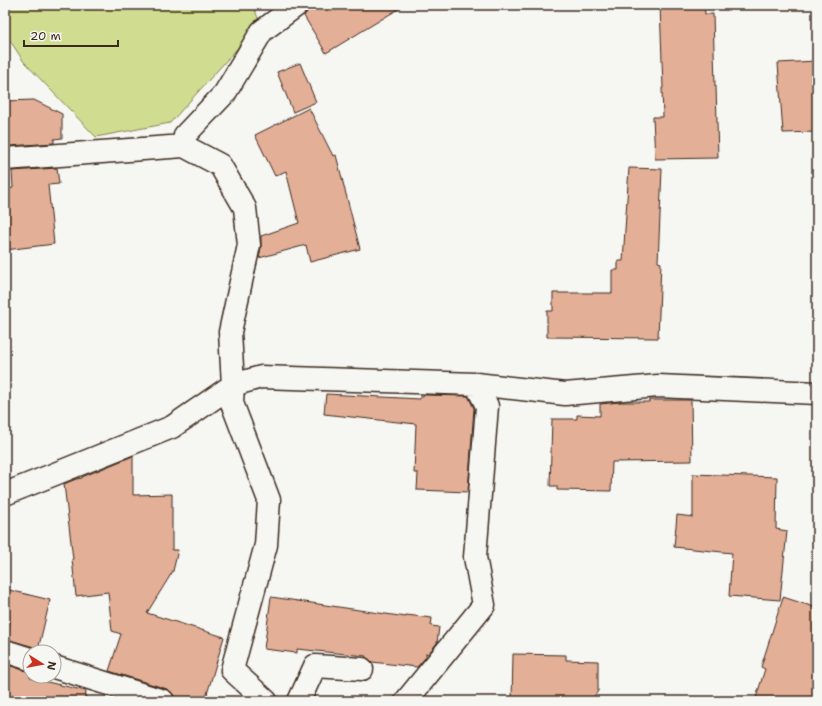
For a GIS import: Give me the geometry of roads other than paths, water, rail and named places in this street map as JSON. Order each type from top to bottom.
[{"type":"street","points":[[184,146],[185,135],[225,93],[262,31],[297,5]]},
{"type":"street","points":[[5,159],[184,146],[220,165],[245,208],[249,245],[230,332],[233,385],[232,403],[269,500],[266,545],[232,670],[266,701]]},
{"type":"street","points":[[5,494],[172,427],[233,385],[261,377],[476,384],[565,394],[658,386],[817,393]]},
{"type":"street","points":[[406,701],[484,605],[475,557],[487,406],[476,384]]},
{"type":"street","points":[[5,651],[22,656]]},
{"type":"street","points":[[299,701],[315,666],[362,669]]},
{"type":"street","points":[[62,669],[163,701]]}]
